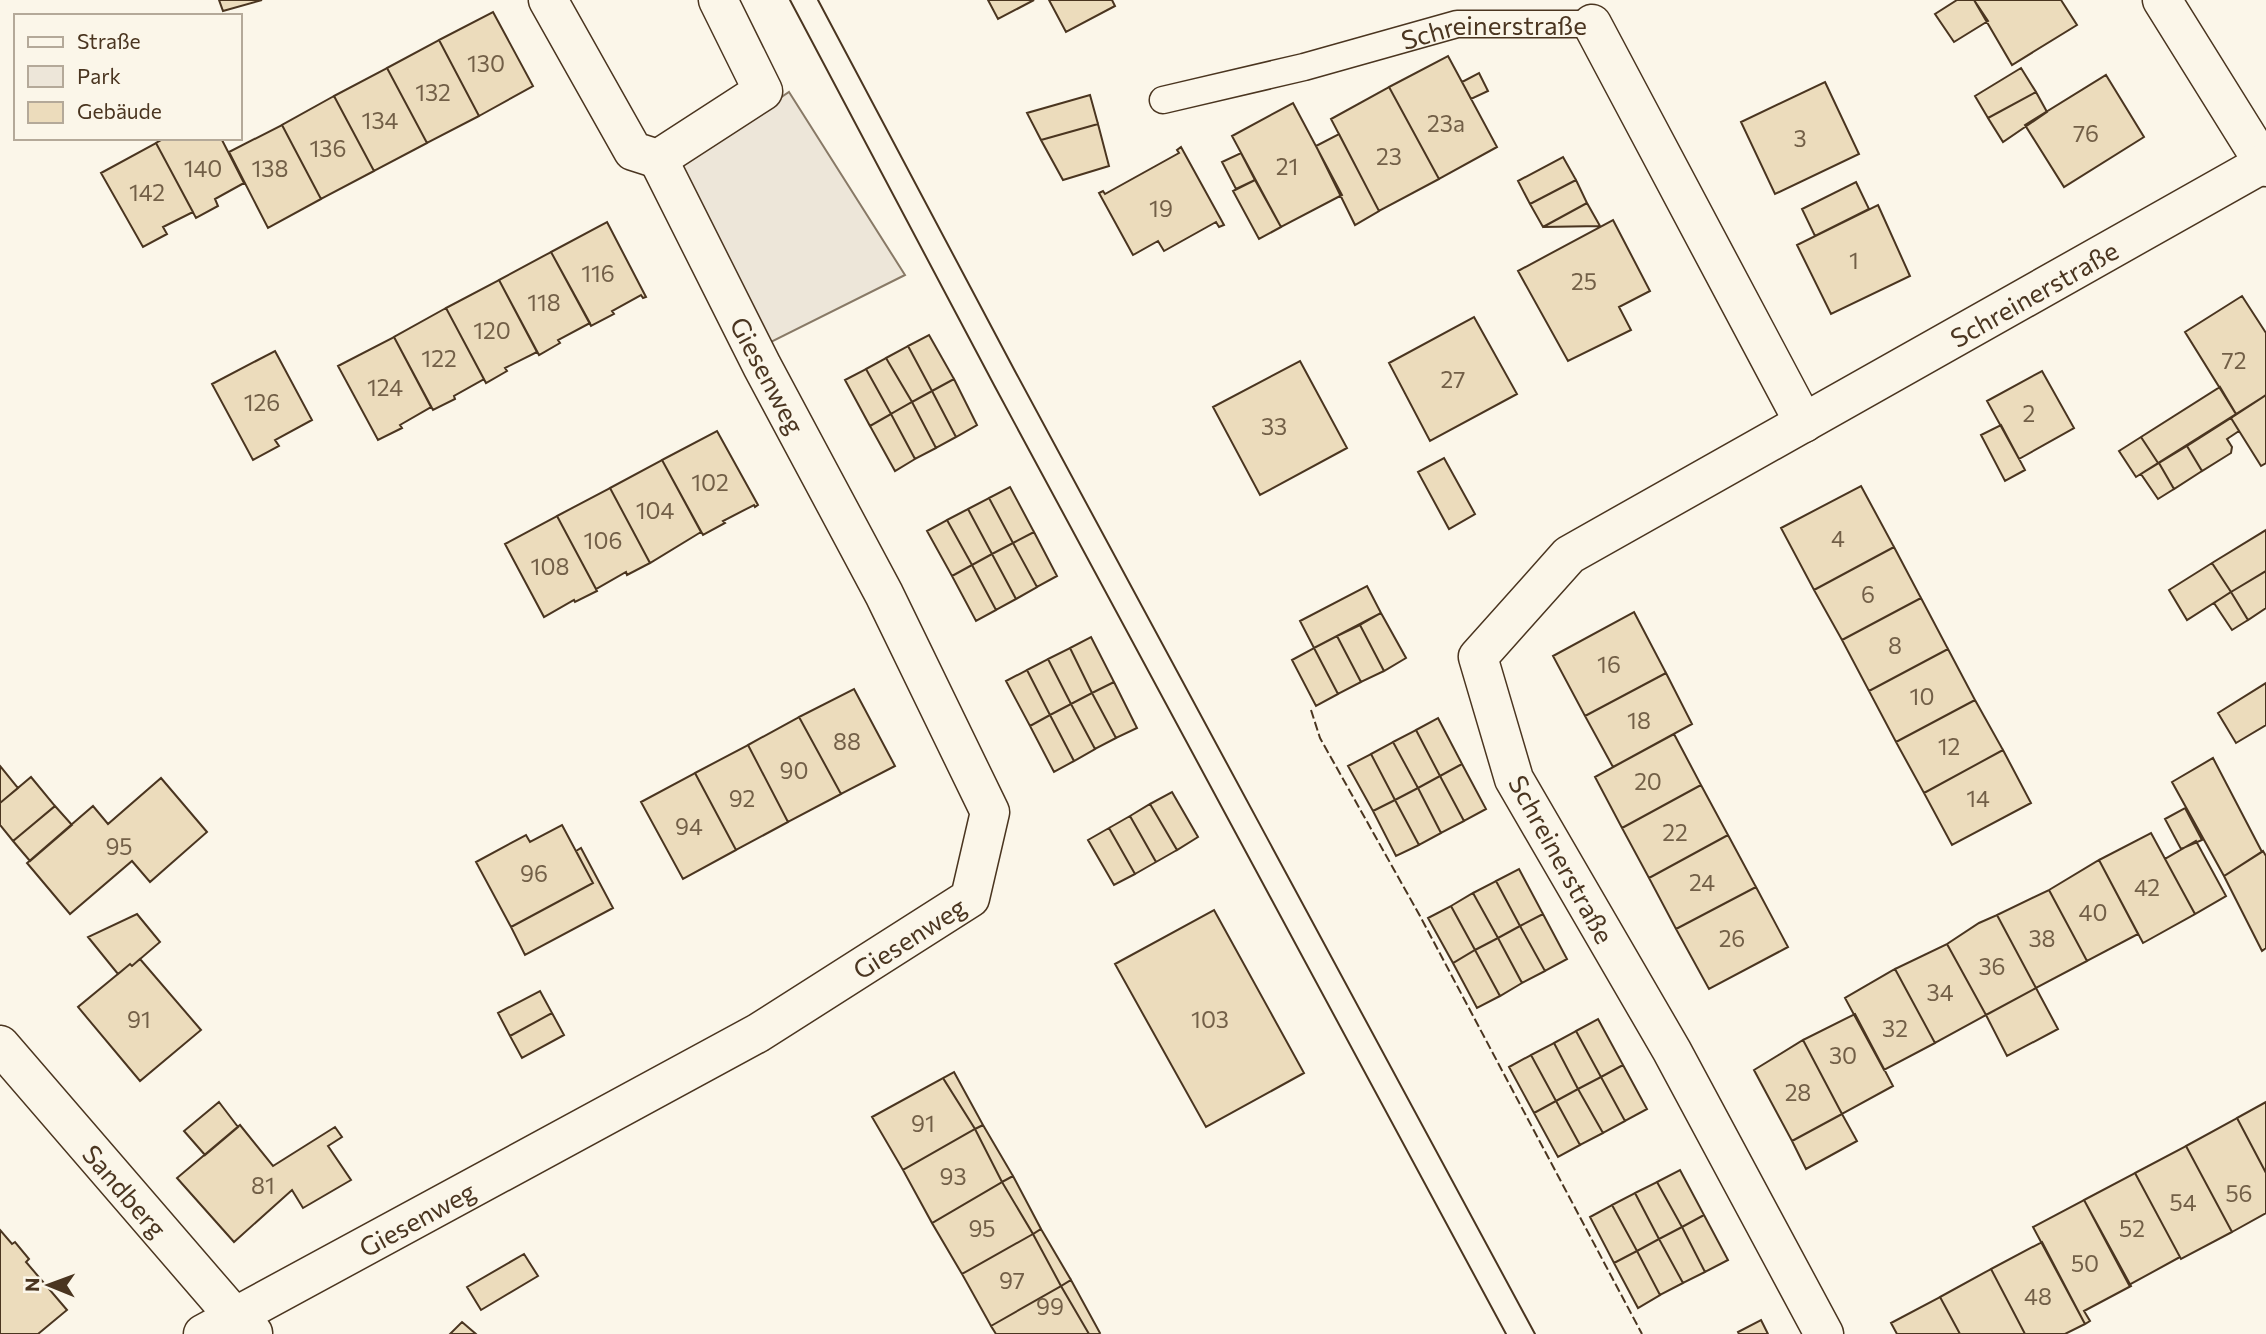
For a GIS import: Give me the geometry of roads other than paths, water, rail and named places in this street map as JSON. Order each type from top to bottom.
[{"type":"street","points":[[548,0],[633,151],[658,159],[763,91],[718,0]]},
{"type":"street","points":[[2162,0],[2265,165]]},
{"type":"street","name":"Schreinerstraße","points":[[1592,24],[1804,423]]},
{"type":"street","name":"Giesenweg","points":[[230,1328],[758,1033],[970,898],[990,812],[884,594],[762,366],[658,159]]},
{"type":"street","name":"Schreinerstraße","points":[[1824,1334],[1672,1051],[1514,779],[1478,657],[1569,555],[2265,165]]},
{"type":"street","name":"Sandberg","points":[[0,1045],[230,1328]]},
{"type":"lane","name":"Schreinerstraße","points":[[1163,100],[1304,67],[1457,24],[1592,24]]},
{"type":"tram line","points":[[790,0],[994,385],[1506,1334]]},
{"type":"tram line","points":[[818,0],[1016,373],[1535,1334]]}]
